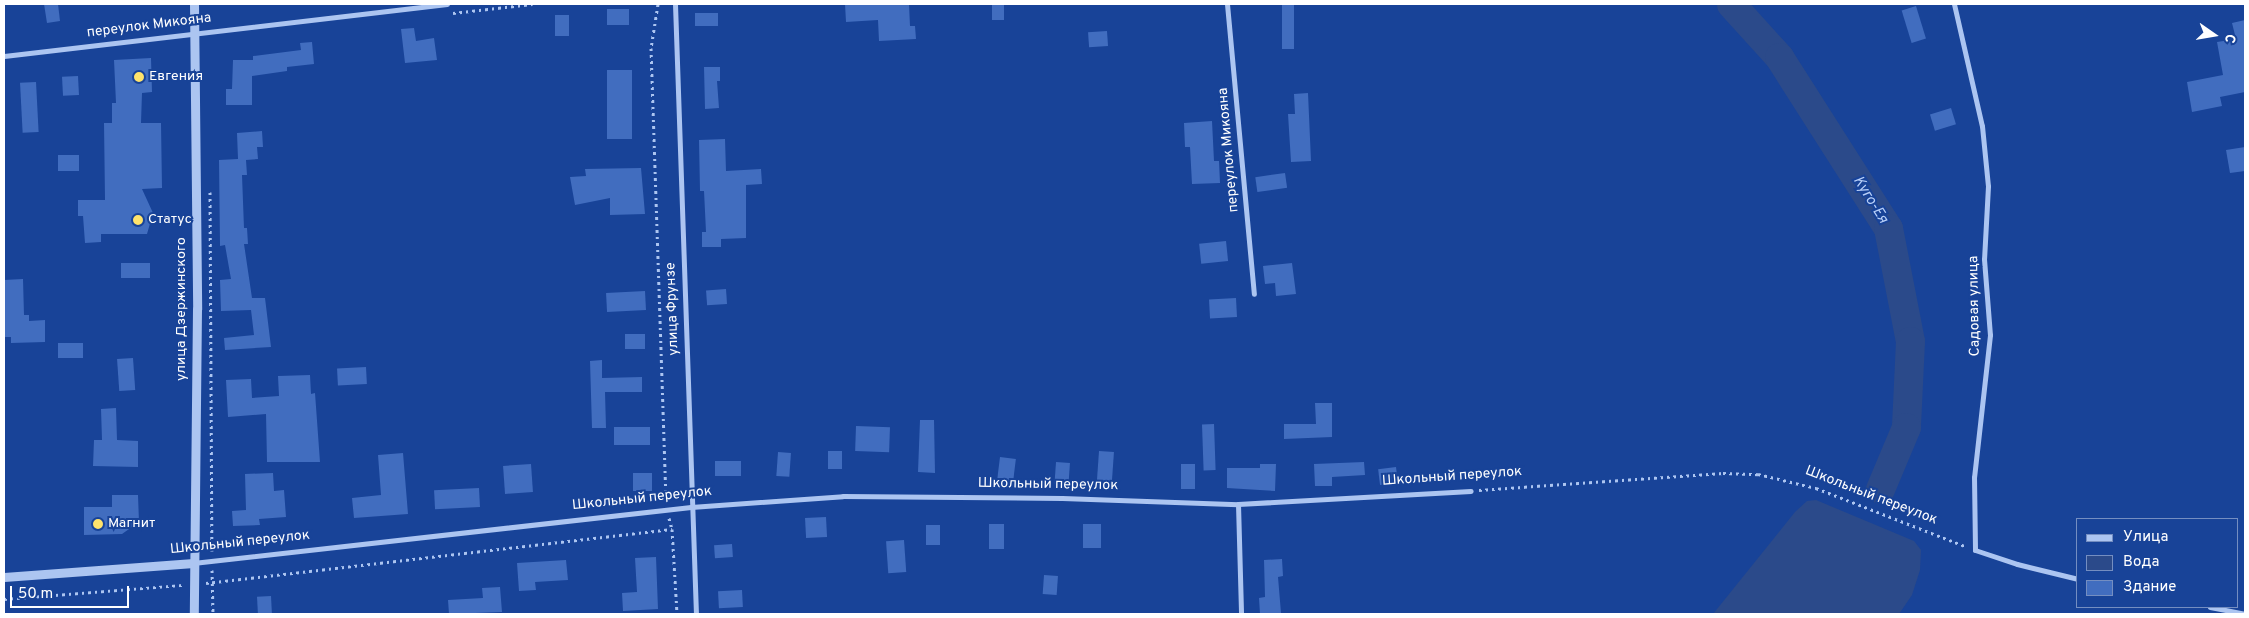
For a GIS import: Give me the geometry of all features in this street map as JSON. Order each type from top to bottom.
[{"type":"street","name":"улица Дзержинского","points":[[194,4],[197,309],[193,563],[194,614]]},
{"type":"street","name":"переулок Микояна","points":[[4,56],[194,31],[447,4]]},
{"type":"street","name":"улица Фрунзе","points":[[675,4],[696,614]]},
{"type":"street","name":"переулок Микояна","points":[[1227,4],[1254,294]]},
{"type":"street","name":"Садовая улица","points":[[1954,4],[1982,126],[1988,186],[1984,259],[1990,335],[1974,478],[1975,550]]},
{"type":"street","name":"Школьный переулок","points":[[4,577],[193,563],[691,507],[843,496],[1062,498],[1238,504],[1471,490]]},
{"type":"street","points":[[1238,504],[1240,614]]},
{"type":"street","points":[[1975,550],[2017,564],[2076,578]]},
{"type":"street","points":[[2215,608],[2245,614]]},
{"type":"path","points":[[658,4],[651,48],[666,510],[672,529],[677,614]]},
{"type":"path","name":"Школьный переулок","points":[[1471,490],[1723,473],[1758,474],[1816,488],[1975,550]]},
{"type":"path","points":[[4,599],[194,584],[672,529]]},
{"type":"water","points":[[1816,500],[1914,541],[1921,550],[1920,570],[1912,595],[1899,614],[1713,614],[1795,512],[1807,501]]},
{"type":"building","points":[[44,4],[58,4],[60,21],[47,23]]},
{"type":"building","points":[[845,4],[909,4],[910,26],[915,26],[916,39],[879,41],[878,20],[846,22]]},
{"type":"building","points":[[992,4],[1004,4],[1004,20],[992,20]]},
{"type":"building","points":[[1282,4],[1294,4],[1294,49],[1282,49]]},
{"type":"building","points":[[1916,6],[1926,39],[1912,43],[1902,10]]},
{"type":"building","points":[[607,9],[629,9],[629,25],[607,25]]},
{"type":"building","points":[[695,13],[718,13],[718,26],[695,26]]},
{"type":"building","points":[[555,15],[569,15],[569,36],[555,36]]},
{"type":"building","points":[[2245,20],[2245,92],[2220,97],[2222,106],[2192,112],[2187,82],[2223,75],[2217,42],[2236,39],[2232,23]]},
{"type":"building","points":[[414,28],[416,41],[434,38],[437,60],[405,63],[401,29]]},
{"type":"building","points":[[1107,31],[1108,46],[1089,47],[1088,32]]},
{"type":"building","points":[[312,42],[314,64],[287,67],[287,71],[252,76],[252,105],[226,105],[226,89],[232,89],[233,60],[253,60],[253,56],[301,50],[300,43]]},
{"type":"building","points":[[151,58],[152,92],[142,93],[141,123],[161,123],[162,188],[142,189],[153,213],[147,234],[101,234],[101,242],[85,243],[83,216],[78,216],[78,200],[105,200],[104,123],[112,123],[112,103],[116,103],[114,60]]},
{"type":"building","points":[[704,67],[720,67],[720,81],[717,81],[719,108],[705,109]]},
{"type":"building","points":[[607,70],[632,70],[632,139],[607,139]]},
{"type":"building","points":[[78,76],[79,95],[63,96],[62,77]]},
{"type":"building","points":[[36,82],[39,132],[23,133],[20,83]]},
{"type":"building","points":[[1308,93],[1311,161],[1291,162],[1288,114],[1295,114],[1294,94]]},
{"type":"building","points":[[1951,108],[1956,124],[1935,131],[1930,114]]},
{"type":"building","points":[[1212,121],[1214,161],[1219,161],[1220,183],[1192,184],[1190,147],[1185,147],[1184,123]]},
{"type":"building","points":[[262,131],[263,147],[257,147],[258,159],[246,160],[247,175],[242,175],[244,228],[247,228],[248,244],[244,244],[252,298],[265,298],[271,347],[225,350],[224,338],[254,335],[251,310],[221,311],[220,280],[231,279],[225,245],[220,246],[219,160],[238,159],[237,133]]},
{"type":"building","points":[[725,139],[726,171],[761,169],[762,184],[746,185],[746,238],[721,239],[721,247],[702,247],[702,232],[706,232],[704,191],[700,191],[699,140]]},
{"type":"building","points":[[2245,147],[2245,171],[2230,173],[2226,150]]},
{"type":"building","points":[[58,155],[79,155],[79,171],[58,171]]},
{"type":"building","points":[[641,168],[645,214],[610,215],[610,198],[575,205],[570,177],[586,176],[585,169]]},
{"type":"building","points":[[1285,173],[1287,188],[1257,192],[1255,177]]},
{"type":"building","points":[[1226,241],[1228,261],[1201,264],[1199,244]]},
{"type":"building","points":[[121,263],[150,263],[150,278],[121,278]]},
{"type":"building","points":[[1292,263],[1296,294],[1276,296],[1275,283],[1265,284],[1263,266]]},
{"type":"building","points":[[23,279],[24,315],[29,315],[29,321],[45,320],[45,342],[11,343],[11,337],[4,337],[4,280]]},
{"type":"building","points":[[726,289],[727,304],[707,305],[706,290]]},
{"type":"building","points":[[645,291],[646,310],[607,312],[606,293]]},
{"type":"building","points":[[1236,298],[1237,317],[1210,318],[1209,299]]},
{"type":"building","points":[[625,334],[645,334],[645,349],[625,349]]},
{"type":"building","points":[[58,343],[83,343],[83,358],[58,358]]},
{"type":"building","points":[[133,358],[135,390],[119,391],[117,359]]},
{"type":"building","points":[[602,360],[602,378],[642,377],[642,392],[605,392],[606,428],[592,428],[590,361]]},
{"type":"building","points":[[366,367],[367,384],[338,385],[337,369]]},
{"type":"building","points":[[310,375],[311,394],[315,393],[320,462],[267,462],[266,414],[228,417],[226,380],[251,379],[252,398],[279,396],[278,376]]},
{"type":"building","points":[[1315,403],[1332,403],[1332,437],[1284,439],[1284,424],[1316,424]]},
{"type":"building","points":[[116,408],[117,440],[138,441],[138,467],[93,466],[94,440],[102,440],[101,409]]},
{"type":"building","points":[[920,420],[934,420],[935,473],[918,472]]},
{"type":"building","points":[[1202,424],[1214,424],[1216,470],[1204,470]]},
{"type":"building","points":[[856,426],[890,427],[889,452],[855,451]]},
{"type":"building","points":[[614,427],[650,427],[650,445],[614,445]]},
{"type":"building","points":[[828,451],[842,451],[842,469],[828,469]]},
{"type":"building","points":[[1099,451],[1114,452],[1112,481],[1097,480]]},
{"type":"building","points":[[778,452],[791,453],[789,477],[776,476]]},
{"type":"building","points":[[403,453],[408,514],[354,518],[352,498],[381,495],[378,455]]},
{"type":"building","points":[[1000,457],[1016,459],[1013,486],[997,484]]},
{"type":"building","points":[[715,461],[741,461],[741,476],[715,476]]},
{"type":"building","points":[[1056,462],[1070,463],[1068,485],[1054,484]]},
{"type":"building","points":[[1364,462],[1365,475],[1332,477],[1332,486],[1315,486],[1314,464]]},
{"type":"building","points":[[531,464],[533,492],[505,494],[503,466]]},
{"type":"building","points":[[1181,464],[1195,464],[1195,489],[1181,489]]},
{"type":"building","points":[[1260,464],[1276,464],[1275,491],[1227,488],[1227,468],[1260,468]]},
{"type":"building","points":[[1396,467],[1398,483],[1380,485],[1378,469]]},
{"type":"building","points":[[273,473],[274,491],[284,490],[286,517],[259,519],[260,525],[233,526],[232,511],[246,510],[245,474]]},
{"type":"building","points":[[633,473],[652,473],[652,491],[633,491]]},
{"type":"building","points":[[479,488],[480,507],[435,509],[434,490]]},
{"type":"building","points":[[112,495],[138,495],[139,522],[122,534],[84,535],[84,507],[112,507]]},
{"type":"building","points":[[826,517],[827,537],[806,538],[805,518]]},
{"type":"building","points":[[989,524],[1004,524],[1004,549],[989,549]]},
{"type":"building","points":[[1083,524],[1101,524],[1101,548],[1083,548]]},
{"type":"building","points":[[926,525],[940,525],[940,545],[926,545]]},
{"type":"building","points":[[904,540],[906,572],[888,573],[886,541]]},
{"type":"building","points":[[732,544],[733,557],[715,558],[714,545]]},
{"type":"building","points":[[656,557],[658,609],[623,611],[622,593],[637,592],[635,558]]},
{"type":"building","points":[[1282,559],[1283,576],[1278,577],[1281,613],[1260,614],[1259,598],[1265,597],[1264,560]]},
{"type":"building","points":[[566,560],[568,580],[535,582],[536,590],[519,591],[517,563]]},
{"type":"building","points":[[1044,575],[1058,576],[1057,595],[1043,594]]},
{"type":"building","points":[[500,587],[502,612],[449,614],[448,600],[483,598],[482,588]]},
{"type":"building","points":[[742,590],[743,607],[719,608],[718,591]]},
{"type":"building","points":[[271,596],[272,614],[258,614],[257,597]]},
{"type":"waterway","name":"Куго-Ея","points":[[1731,4],[1779,57],[1888,228],[1910,341],[1906,427],[1880,489]]},
{"type":"place","name":"Евгения","points":[[139,77]]},
{"type":"place","name":"Статус","points":[[138,220]]},
{"type":"place","name":"Магнит","points":[[98,524]]}]
